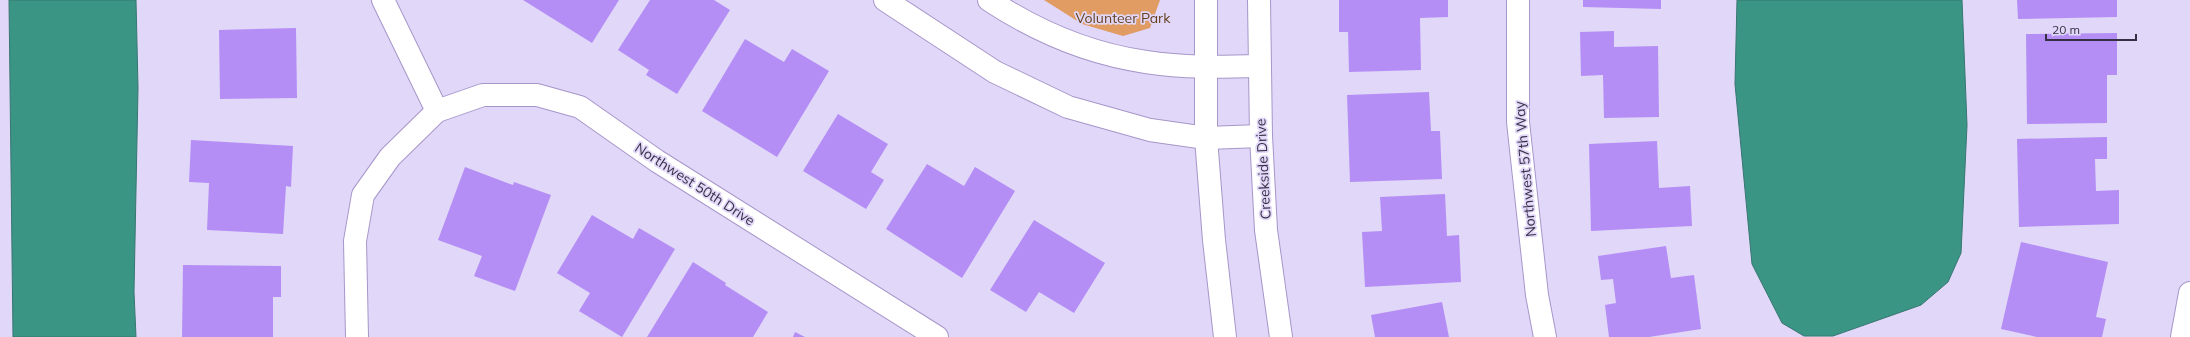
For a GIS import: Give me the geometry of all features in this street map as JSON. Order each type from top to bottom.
[{"type":"street","points":[[383,0],[436,110]]},
{"type":"street","points":[[885,0],[995,72],[1068,106],[1150,130],[1206,138],[1261,136]]},
{"type":"street","points":[[989,0],[1014,16],[1080,47],[1146,62],[1205,67],[1259,66]]},
{"type":"street","points":[[1206,0],[1206,138],[1214,240],[1225,337]]},
{"type":"street","name":"Creekside Drive","points":[[1259,0],[1261,136],[1266,230],[1281,337]]},
{"type":"street","name":"Northwest 57th Way","points":[[1518,0],[1518,122],[1537,295],[1545,337]]},
{"type":"street","name":"Northwest 50th Drive","points":[[357,337],[355,241],[363,195],[390,157],[436,110],[483,95],[537,95],[580,106],[657,161],[937,337]]},
{"type":"street","points":[[2182,337],[2190,293]]},
{"type":"green space","name":"Volunteer Park","points":[[1044,0],[1160,0],[1150,28],[1123,36],[1082,24]]},
{"type":"shaded area","points":[[9,0],[136,0],[138,88],[134,292],[136,337],[13,337]]},
{"type":"shaded area","points":[[1737,0],[1962,0],[1967,125],[1961,253],[1948,282],[1921,305],[1833,336],[1804,336],[1782,323],[1752,264],[1735,84]]},
{"type":"building","points":[[523,0],[619,0],[592,43]]},
{"type":"building","points":[[650,0],[714,0],[730,10],[677,94],[646,75],[649,70],[618,50]]},
{"type":"building","points":[[1339,0],[1448,0],[1448,17],[1420,18],[1421,70],[1349,72],[1348,32],[1339,32]]},
{"type":"building","points":[[1583,0],[1661,0],[1661,9],[1583,7]]},
{"type":"building","points":[[2017,0],[2117,0],[2117,17],[2018,19]]},
{"type":"building","points":[[296,28],[297,98],[220,99],[219,30]]},
{"type":"building","points":[[1614,31],[1614,47],[1658,46],[1659,117],[1604,118],[1603,75],[1581,76],[1580,32]]},
{"type":"building","points":[[2117,33],[2117,75],[2107,75],[2107,123],[2027,124],[2026,34]]},
{"type":"building","points":[[745,39],[784,62],[792,49],[829,71],[777,157],[702,111]]},
{"type":"building","points":[[1429,92],[1431,131],[1440,131],[1442,179],[1350,182],[1347,95]]},
{"type":"building","points":[[838,114],[888,144],[871,172],[884,180],[866,209],[803,171]]},
{"type":"building","points":[[2107,137],[2107,159],[2095,159],[2096,191],[2119,190],[2119,224],[2019,227],[2017,139]]},
{"type":"building","points":[[191,140],[293,146],[291,187],[286,186],[283,234],[207,230],[209,183],[189,182]]},
{"type":"building","points":[[1657,141],[1659,188],[1690,186],[1692,226],[1591,231],[1589,144]]},
{"type":"building","points":[[927,164],[964,186],[975,167],[1015,191],[962,278],[886,229]]},
{"type":"building","points":[[465,167],[513,185],[514,182],[551,195],[515,291],[474,276],[482,256],[438,240]]},
{"type":"building","points":[[1445,194],[1447,236],[1459,235],[1461,282],[1365,287],[1362,232],[1382,231],[1380,197]]},
{"type":"building","points":[[592,215],[633,239],[639,228],[675,249],[622,337],[579,311],[590,293],[557,273]]},
{"type":"building","points":[[1034,220],[1105,263],[1074,313],[1039,292],[1026,312],[990,290]]},
{"type":"building","points":[[2021,242],[2108,262],[2096,317],[2106,319],[2102,337],[2037,337],[2001,329]]},
{"type":"building","points":[[1666,246],[1671,278],[1694,275],[1701,329],[1649,337],[1609,337],[1605,305],[1616,303],[1613,279],[1601,280],[1598,256]]},
{"type":"building","points":[[693,262],[726,283],[725,285],[768,312],[753,337],[647,337]]},
{"type":"building","points":[[183,265],[281,266],[281,297],[273,297],[273,337],[182,337]]},
{"type":"building","points":[[1442,302],[1449,337],[1375,337],[1371,315]]},
{"type":"building","points":[[795,332],[805,337],[793,337]]}]
